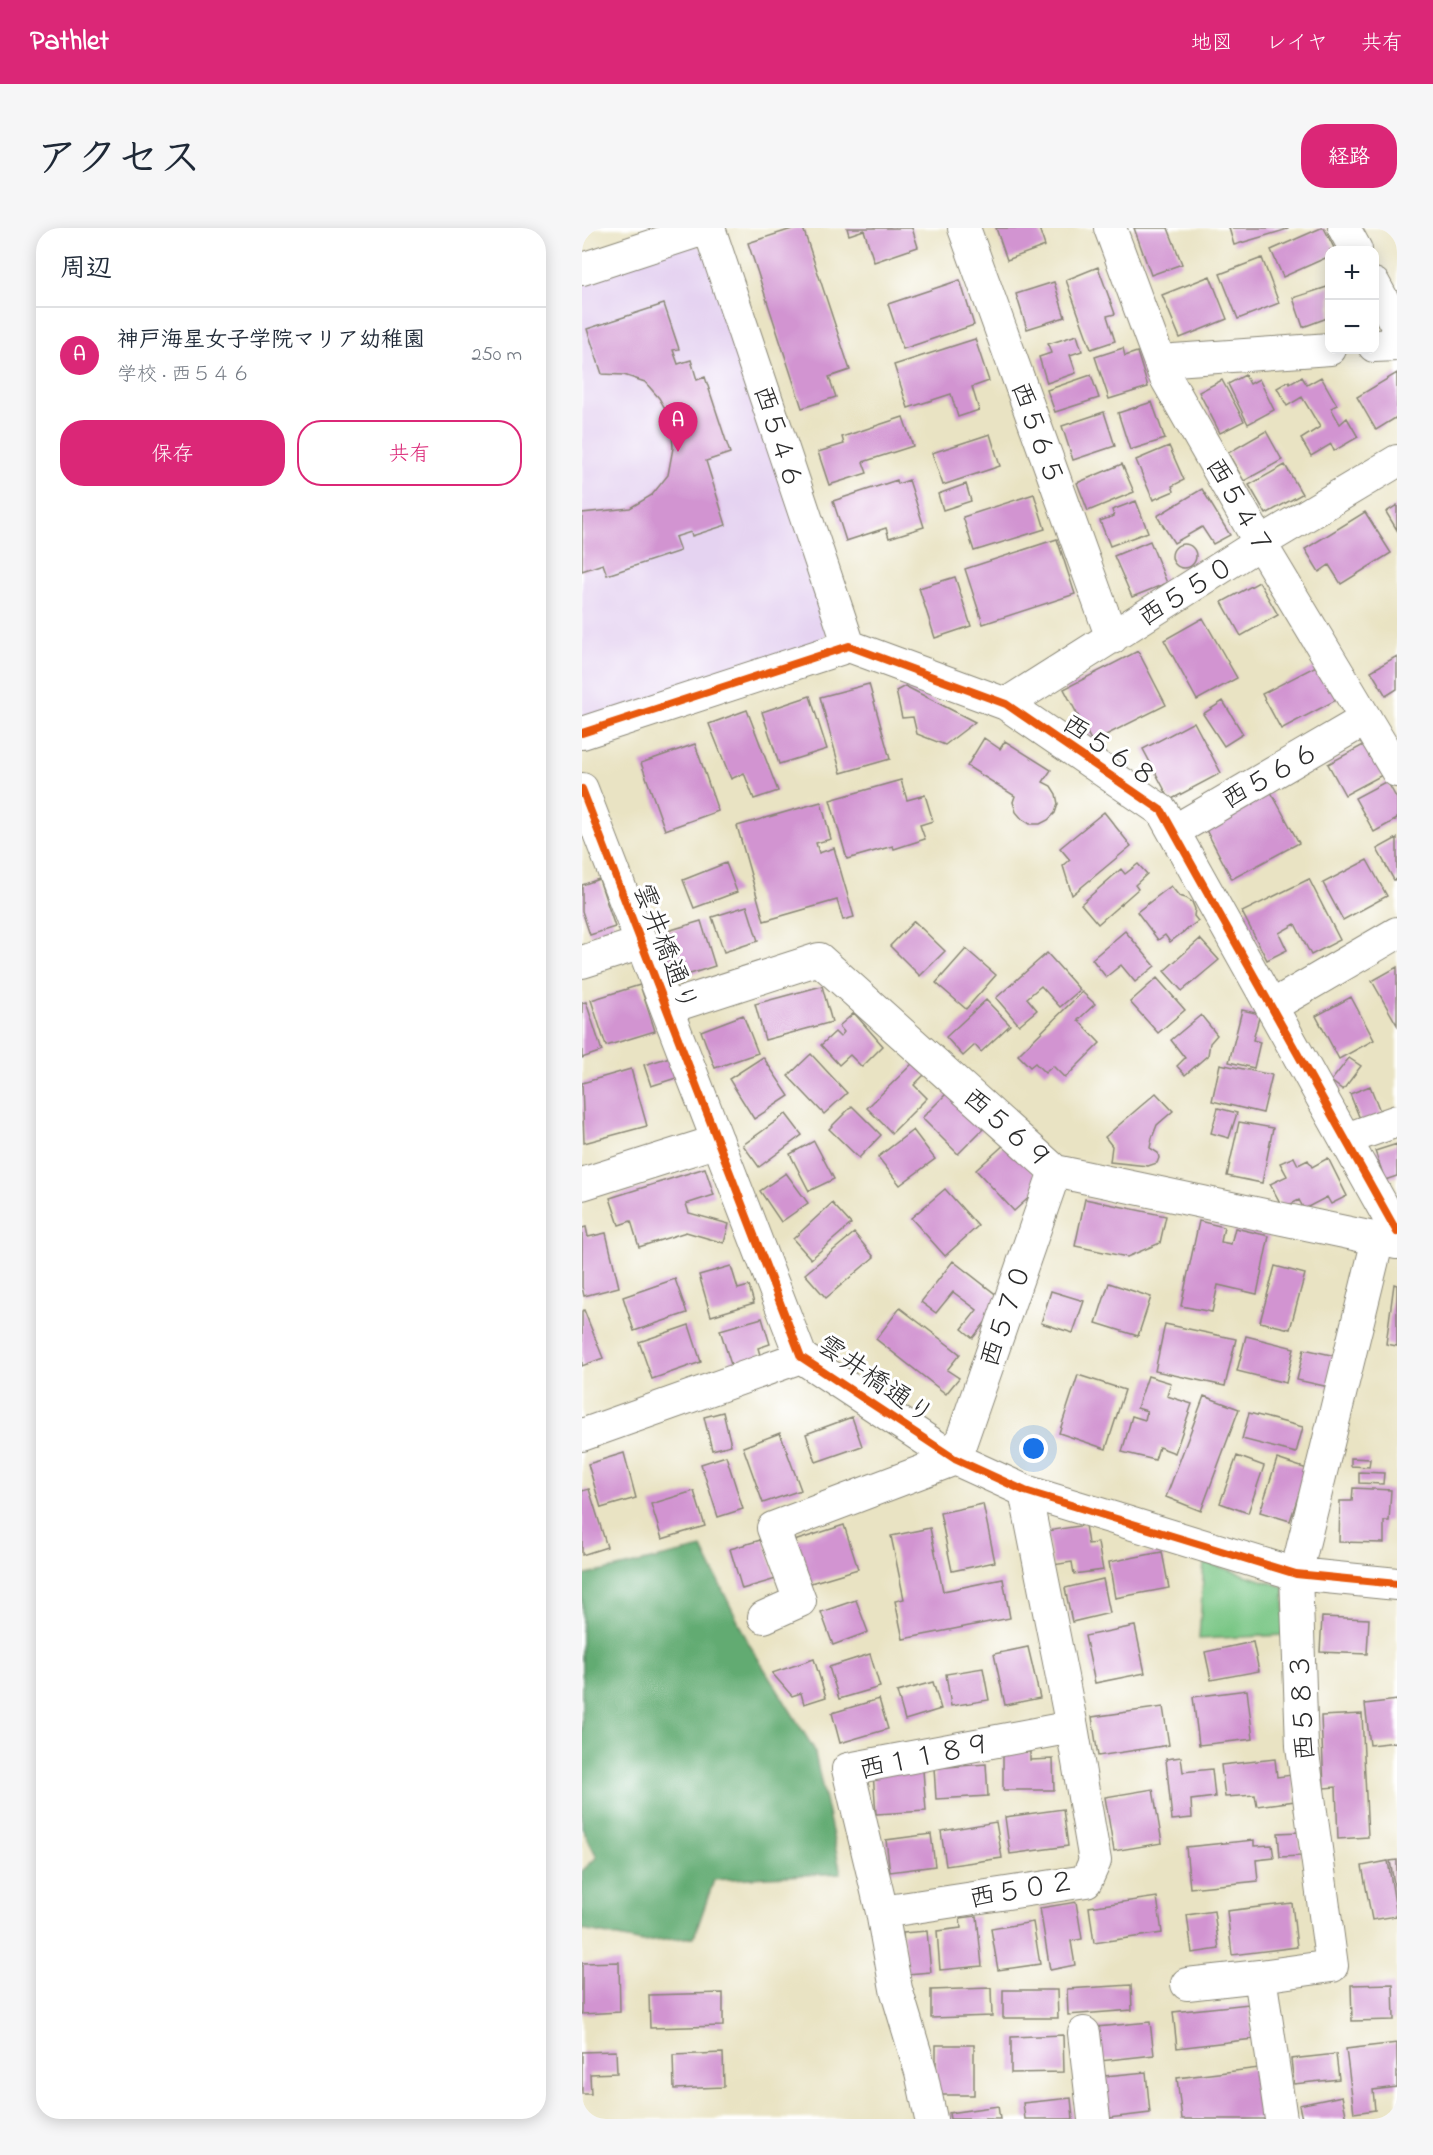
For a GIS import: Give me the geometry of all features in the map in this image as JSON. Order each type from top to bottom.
[{"type":"street","points":[[582,269],[708,228]]},
{"type":"street","name":"西５４６","points":[[708,228],[849,646]]},
{"type":"street","name":"西５６５","points":[[964,228],[1112,638]]},
{"type":"street","name":"西５４７","points":[[1110,228],[1166,376],[1260,543],[1397,771]]},
{"type":"street","points":[[1344,228],[1354,246]]},
{"type":"street","points":[[1379,293],[1397,326]]},
{"type":"street","points":[[1379,346],[1397,345]]},
{"type":"street","points":[[1160,361],[1325,349]]},
{"type":"street","name":"西５５０","points":[[1006,704],[1260,543],[1397,460]]},
{"type":"street","points":[[582,733],[849,646]]},
{"type":"street","name":"西５６８","points":[[849,646],[1006,704],[1162,811],[1346,1139],[1391,1238]]},
{"type":"street","name":"西５６６","points":[[1173,831],[1366,719]]},
{"type":"street","name":"雲井橋通り","points":[[582,789],[801,1357],[955,1460],[1025,1491],[1296,1574],[1397,1584]]},
{"type":"street","points":[[1272,1006],[1397,933]]},
{"type":"street","points":[[582,962],[642,943]]},
{"type":"street","name":"西５６９","points":[[667,1008],[819,959],[1055,1171],[1391,1238]]},
{"type":"street","points":[[1346,1139],[1397,1120]]},
{"type":"street","points":[[582,1184],[718,1141]]},
{"type":"street","name":"西５７０","points":[[955,1460],[1055,1171]]},
{"type":"street","name":"西５８３","points":[[1260,1976],[1332,1966],[1302,1746],[1296,1574],[1391,1238]]},
{"type":"street","points":[[582,1436],[801,1357]]},
{"type":"street","points":[[764,1617],[800,1601],[773,1528],[955,1460]]},
{"type":"street","name":"西５０２","points":[[882,1912],[1086,1881],[1095,1861],[1072,1727],[1025,1491]]},
{"type":"street","name":"西１１８９","points":[[882,1912],[848,1769],[1072,1727]]},
{"type":"street","points":[[882,1912],[896,1989],[921,2072],[931,2119]]},
{"type":"street","points":[[1187,1984],[1260,1976],[1281,2119]]},
{"type":"street","points":[[1084,2033],[1094,2119]]},
{"type":"shaded area","points":[[691,242],[708,252],[831,625],[822,643],[582,721],[582,279]]},
{"type":"green space","points":[[702,1548],[749,1644],[814,1749],[841,1873],[714,1880],[694,1937],[643,1942],[582,1930],[582,1871],[597,1857],[582,1827],[582,1576]]},
{"type":"green space","points":[[1204,1562],[1284,1587],[1285,1635],[1199,1639]]},
{"type":"building","points":[[795,228],[803,228],[850,370],[829,377],[836,397],[802,408],[748,243]]},
{"type":"building","points":[[847,228],[912,228],[918,247],[874,262],[864,230],[849,235]]},
{"type":"building","points":[[996,228],[1039,228],[1045,246],[1007,260]]},
{"type":"building","points":[[1134,228],[1168,228],[1182,264],[1151,275]]},
{"type":"building","points":[[1229,228],[1288,228],[1288,229],[1234,245]]},
{"type":"building","points":[[1321,228],[1324,228],[1333,246],[1325,246],[1325,258],[1283,277],[1271,250]]},
{"type":"building","points":[[1262,258],[1279,303],[1238,319],[1220,274]]},
{"type":"building","points":[[1098,267],[1115,314],[1107,316],[1115,341],[1091,349],[1066,280]]},
{"type":"building","points":[[1210,276],[1227,319],[1180,338],[1162,295]]},
{"type":"building","points":[[960,280],[974,325],[903,349],[888,304]]},
{"type":"building","points":[[1054,282],[1065,317],[1027,329],[1016,294]]},
{"type":"building","points":[[1325,288],[1325,319],[1303,327],[1293,298]]},
{"type":"building","points":[[664,304],[679,349],[673,350],[678,364],[691,360],[697,380],[705,377],[730,453],[706,461],[726,525],[692,536],[691,532],[675,537],[680,551],[607,575],[603,564],[582,571],[582,513],[630,508],[652,495],[668,475],[673,448],[671,419],[659,398],[645,382],[624,375],[602,374],[587,329]]},
{"type":"building","points":[[1077,335],[1082,351],[1070,355],[1076,373],[1047,383],[1039,357],[1051,353],[1048,344]]},
{"type":"building","points":[[975,339],[989,381],[972,387],[979,410],[958,417],[951,394],[908,408],[894,365]]},
{"type":"building","points":[[1123,348],[1125,356],[1137,352],[1148,387],[1109,399],[1095,357]]},
{"type":"building","points":[[1397,373],[1397,417],[1376,430],[1357,397]]},
{"type":"building","points":[[1091,375],[1099,398],[1055,412],[1047,390]]},
{"type":"building","points":[[1245,375],[1250,384],[1259,379],[1274,410],[1248,424],[1228,384]]},
{"type":"building","points":[[1302,377],[1307,385],[1321,377],[1337,405],[1331,408],[1340,424],[1347,418],[1358,437],[1334,451],[1331,444],[1311,456],[1301,439],[1320,427],[1302,397],[1287,406],[1277,388]]},
{"type":"building","points":[[1222,380],[1244,421],[1220,433],[1199,392]]},
{"type":"building","points":[[1152,402],[1165,439],[1130,450],[1118,413]]},
{"type":"building","points":[[1104,412],[1115,446],[1073,460],[1062,426]]},
{"type":"building","points":[[903,417],[913,446],[863,462],[867,473],[829,485],[818,452],[844,444],[842,437]]},
{"type":"building","points":[[1266,431],[1282,460],[1244,481],[1228,453]]},
{"type":"building","points":[[990,434],[1000,466],[943,485],[932,453]]},
{"type":"building","points":[[1169,446],[1184,480],[1172,486],[1174,491],[1153,500],[1136,460]]},
{"type":"building","points":[[1122,464],[1134,492],[1088,511],[1077,483]]},
{"type":"building","points":[[1285,465],[1302,494],[1266,514],[1249,485]]},
{"type":"building","points":[[897,480],[898,484],[909,480],[924,527],[889,538],[886,528],[846,541],[833,501]]},
{"type":"building","points":[[966,484],[971,501],[943,510],[938,494]]},
{"type":"building","points":[[1202,489],[1230,535],[1213,544],[1202,527],[1174,543],[1157,516]]},
{"type":"building","points":[[1034,494],[1045,529],[974,551],[963,517]]},
{"type":"building","points":[[1136,501],[1148,532],[1110,546],[1100,521],[1114,516],[1112,510]]},
{"type":"building","points":[[1397,505],[1397,530],[1386,512]]},
{"type":"building","points":[[1365,512],[1391,553],[1341,584],[1329,565],[1319,572],[1305,549]]},
{"type":"building","points":[[1057,539],[1075,594],[983,624],[965,569]]},
{"type":"building","points":[[1150,541],[1167,583],[1132,597],[1114,556]]},
{"type":"building","points":[[1184,544],[1193,547],[1196,556],[1193,565],[1184,568],[1175,565],[1172,556],[1175,547]]},
{"type":"building","points":[[955,577],[971,626],[935,638],[919,588]]},
{"type":"building","points":[[1259,582],[1278,615],[1241,636],[1222,602]]},
{"type":"building","points":[[1203,618],[1237,678],[1197,700],[1164,640]]},
{"type":"building","points":[[1138,651],[1166,705],[1092,742],[1064,689]]},
{"type":"building","points":[[1397,656],[1397,689],[1386,696],[1371,671]]},
{"type":"building","points":[[1324,662],[1342,697],[1281,729],[1262,694]]},
{"type":"building","points":[[869,684],[890,759],[841,773],[820,697]]},
{"type":"building","points":[[905,686],[975,722],[945,745],[917,734],[913,717],[902,718],[896,691]]},
{"type":"building","points":[[810,696],[827,749],[779,764],[762,712]]},
{"type":"building","points":[[1223,701],[1243,734],[1224,746],[1203,714]]},
{"type":"building","points":[[747,710],[778,791],[754,799],[744,773],[731,779],[709,724]]},
{"type":"building","points":[[1194,722],[1221,773],[1170,800],[1143,749]]},
{"type":"building","points":[[984,738],[1000,749],[1005,741],[1051,770],[1043,782],[1051,786],[1058,804],[1055,813],[1048,820],[1040,824],[1030,824],[1022,819],[1016,812],[1013,802],[1015,796],[967,766]]},
{"type":"building","points":[[1369,742],[1386,773],[1345,795],[1328,764]]},
{"type":"building","points":[[695,744],[718,811],[665,830],[641,763]]},
{"type":"building","points":[[901,780],[907,800],[925,795],[933,821],[920,825],[925,839],[894,849],[893,846],[847,859],[830,800]]},
{"type":"building","points":[[1387,781],[1397,799],[1397,819],[1374,832],[1355,798]]},
{"type":"building","points":[[1271,792],[1299,843],[1232,879],[1205,828]]},
{"type":"building","points":[[821,802],[831,839],[816,843],[819,853],[834,848],[854,917],[843,920],[837,900],[764,921],[737,826]]},
{"type":"building","points":[[1104,812],[1131,846],[1072,895],[1063,866],[1070,860],[1060,848]]},
{"type":"building","points":[[1397,838],[1397,879],[1394,880],[1377,849]]},
{"type":"building","points":[[1367,860],[1387,896],[1343,920],[1323,883]]},
{"type":"building","points":[[726,863],[737,892],[694,908],[683,880]]},
{"type":"building","points":[[1138,864],[1147,874],[1135,885],[1138,889],[1098,924],[1081,904],[1121,869],[1125,874]]},
{"type":"building","points":[[599,879],[615,927],[590,935],[582,911],[582,885]]},
{"type":"building","points":[[1309,879],[1340,940],[1311,955],[1295,924],[1279,933],[1287,950],[1267,960],[1242,912]]},
{"type":"building","points":[[1171,886],[1179,896],[1192,902],[1195,909],[1194,916],[1198,921],[1170,942],[1165,935],[1158,940],[1137,912]]},
{"type":"building","points":[[747,906],[758,941],[724,952],[712,917]]},
{"type":"building","points":[[701,921],[715,966],[687,975],[683,963],[671,967],[661,933]]},
{"type":"building","points":[[914,921],[945,951],[920,976],[890,946]]},
{"type":"building","points":[[1125,931],[1155,966],[1135,982],[1121,965],[1106,977],[1092,959]]},
{"type":"building","points":[[1200,939],[1219,960],[1182,991],[1164,971]]},
{"type":"building","points":[[966,949],[996,975],[966,1009],[936,983]]},
{"type":"building","points":[[1047,953],[1080,990],[1060,1007],[1041,986],[1027,998],[1037,1010],[1019,1025],[996,998]]},
{"type":"building","points":[[1397,967],[1397,1025],[1372,981]]},
{"type":"building","points":[[1157,978],[1185,1010],[1158,1033],[1130,1002]]},
{"type":"building","points":[[640,985],[655,1031],[606,1046],[591,1000]]},
{"type":"building","points":[[822,986],[832,1022],[765,1040],[755,1004]]},
{"type":"building","points":[[1082,992],[1095,1004],[1078,1020],[1100,1043],[1065,1078],[1053,1066],[1045,1073],[1035,1063],[1030,1067],[1018,1055]]},
{"type":"building","points":[[1351,997],[1374,1040],[1339,1059],[1316,1016]]},
{"type":"building","points":[[986,1000],[1010,1025],[981,1052],[975,1045],[963,1056],[946,1037]]},
{"type":"building","points":[[586,1002],[602,1051],[582,1058],[582,1003]]},
{"type":"building","points":[[1242,1010],[1260,1014],[1253,1040],[1260,1042],[1254,1068],[1229,1062]]},
{"type":"building","points":[[854,1013],[883,1046],[862,1067],[850,1055],[839,1065],[821,1045],[835,1032],[840,1037],[844,1032],[839,1026]]},
{"type":"building","points":[[743,1015],[758,1053],[715,1068],[701,1031]]},
{"type":"building","points":[[1201,1015],[1217,1035],[1210,1043],[1208,1055],[1185,1075],[1177,1066],[1185,1058],[1171,1040]]},
{"type":"building","points":[[811,1054],[847,1093],[824,1114],[788,1076]]},
{"type":"building","points":[[670,1057],[676,1078],[651,1086],[644,1065]]},
{"type":"building","points":[[763,1057],[789,1096],[754,1119],[729,1079]]},
{"type":"building","points":[[1349,1058],[1361,1066],[1343,1090],[1331,1081]]},
{"type":"building","points":[[916,1060],[927,1072],[914,1085],[927,1098],[892,1133],[867,1108]]},
{"type":"building","points":[[1220,1064],[1272,1075],[1263,1113],[1212,1101]]},
{"type":"building","points":[[631,1069],[647,1126],[584,1143],[582,1083]]},
{"type":"building","points":[[1370,1086],[1382,1116],[1362,1124],[1350,1094]]},
{"type":"building","points":[[948,1092],[984,1128],[958,1154],[922,1118]]},
{"type":"building","points":[[1156,1093],[1173,1111],[1157,1125],[1152,1138],[1150,1148],[1158,1153],[1157,1163],[1148,1166],[1110,1162],[1112,1146],[1105,1137]]},
{"type":"building","points":[[852,1106],[881,1135],[859,1158],[829,1129]]},
{"type":"building","points":[[1218,1108],[1237,1113],[1229,1138],[1211,1133]]},
{"type":"building","points":[[786,1114],[802,1135],[759,1167],[743,1145]]},
{"type":"building","points":[[1239,1122],[1273,1128],[1262,1183],[1227,1176]]},
{"type":"building","points":[[913,1130],[935,1159],[900,1185],[878,1157]]},
{"type":"building","points":[[814,1141],[834,1179],[809,1191],[790,1154]]},
{"type":"building","points":[[1006,1143],[1044,1184],[1014,1211],[976,1170]]},
{"type":"building","points":[[1397,1144],[1397,1176],[1385,1180],[1375,1151]]},
{"type":"building","points":[[1294,1157],[1298,1165],[1308,1160],[1312,1167],[1328,1158],[1347,1196],[1331,1204],[1327,1197],[1304,1209],[1299,1200],[1283,1208],[1270,1184],[1287,1176],[1280,1163]]},
{"type":"building","points":[[705,1168],[714,1195],[686,1204],[689,1213],[729,1224],[724,1243],[686,1232],[639,1247],[631,1221],[619,1225],[610,1198]]},
{"type":"building","points":[[786,1173],[808,1203],[781,1222],[760,1191]]},
{"type":"building","points":[[945,1189],[978,1226],[945,1256],[911,1218]]},
{"type":"building","points":[[1085,1199],[1166,1216],[1160,1243],[1127,1257],[1075,1246]]},
{"type":"building","points":[[832,1203],[851,1224],[811,1259],[793,1239]]},
{"type":"building","points":[[1199,1221],[1224,1227],[1221,1242],[1231,1244],[1235,1228],[1269,1236],[1257,1294],[1218,1285],[1212,1312],[1181,1306]]},
{"type":"building","points":[[586,1227],[588,1237],[606,1233],[619,1287],[584,1296],[582,1228]]},
{"type":"building","points":[[854,1233],[874,1257],[826,1298],[805,1274]]},
{"type":"building","points":[[953,1261],[1003,1300],[973,1338],[962,1329],[977,1310],[953,1292],[936,1313],[921,1302]]},
{"type":"building","points":[[731,1266],[738,1289],[749,1286],[754,1303],[711,1316],[699,1275]]},
{"type":"building","points":[[1275,1266],[1305,1274],[1290,1329],[1260,1322]]},
{"type":"building","points":[[675,1279],[687,1313],[634,1331],[623,1297]]},
{"type":"building","points":[[1109,1283],[1151,1297],[1138,1336],[1096,1323]]},
{"type":"building","points":[[1394,1284],[1397,1285],[1397,1346],[1386,1344]]},
{"type":"building","points":[[1051,1291],[1084,1301],[1073,1333],[1041,1323]]},
{"type":"building","points":[[900,1308],[960,1354],[947,1370],[959,1378],[946,1394],[876,1339]]},
{"type":"building","points":[[584,1310],[603,1358],[582,1366],[582,1311]]},
{"type":"building","points":[[762,1318],[770,1344],[758,1348],[762,1362],[733,1371],[720,1330]]},
{"type":"building","points":[[1165,1324],[1236,1339],[1225,1386],[1155,1371]]},
{"type":"building","points":[[689,1325],[701,1362],[652,1379],[639,1342]]},
{"type":"building","points":[[1246,1336],[1294,1348],[1286,1383],[1237,1371]]},
{"type":"building","points":[[1304,1349],[1336,1356],[1329,1387],[1297,1380]]},
{"type":"building","points":[[1078,1375],[1125,1390],[1106,1449],[1059,1433]]},
{"type":"building","points":[[1148,1376],[1171,1383],[1167,1396],[1192,1404],[1175,1453],[1159,1447],[1155,1460],[1122,1452],[1132,1416],[1145,1420],[1147,1411],[1137,1408]]},
{"type":"building","points":[[1204,1396],[1239,1409],[1201,1511],[1166,1497]]},
{"type":"building","points":[[723,1412],[731,1445],[712,1450],[704,1417]]},
{"type":"building","points":[[1249,1413],[1303,1427],[1296,1453],[1242,1439]]},
{"type":"building","points":[[852,1417],[862,1446],[816,1462],[806,1434]]},
{"type":"building","points":[[780,1433],[801,1490],[763,1503],[743,1447]]},
{"type":"building","points":[[624,1453],[636,1498],[601,1508],[588,1464]]},
{"type":"building","points":[[726,1456],[743,1509],[718,1517],[701,1464]]},
{"type":"building","points":[[1237,1456],[1264,1466],[1248,1513],[1220,1503]]},
{"type":"building","points":[[1351,1458],[1370,1459],[1369,1467],[1351,1466]]},
{"type":"building","points":[[1277,1459],[1307,1469],[1290,1521],[1260,1512]]},
{"type":"building","points":[[1359,1472],[1384,1473],[1383,1484],[1359,1483]]},
{"type":"building","points":[[1353,1488],[1391,1490],[1389,1521],[1384,1521],[1384,1543],[1339,1542],[1340,1501],[1352,1501]]},
{"type":"building","points":[[589,1489],[607,1547],[582,1555],[582,1491]]},
{"type":"building","points":[[694,1491],[705,1526],[662,1539],[651,1504]]},
{"type":"building","points":[[983,1504],[995,1562],[952,1571],[940,1513]]},
{"type":"building","points":[[844,1525],[858,1569],[804,1585],[791,1542]]},
{"type":"building","points":[[1085,1525],[1088,1544],[1098,1543],[1103,1570],[1074,1574],[1072,1562],[1053,1565],[1047,1531]]},
{"type":"building","points":[[930,1528],[943,1591],[1003,1579],[1010,1618],[903,1639],[895,1601],[904,1599],[891,1536]]},
{"type":"building","points":[[764,1539],[776,1579],[742,1589],[730,1549]]},
{"type":"building","points":[[1162,1552],[1169,1588],[1115,1598],[1109,1562]]},
{"type":"building","points":[[1103,1579],[1110,1613],[1072,1622],[1065,1588]]},
{"type":"building","points":[[856,1600],[868,1632],[833,1645],[821,1612]]},
{"type":"building","points":[[1322,1617],[1369,1619],[1367,1654],[1320,1652]]},
{"type":"building","points":[[1135,1626],[1145,1673],[1095,1683],[1085,1636]]},
{"type":"building","points":[[1253,1642],[1259,1671],[1211,1680],[1205,1652]]},
{"type":"building","points":[[1028,1647],[1040,1698],[1005,1705],[994,1654]]},
{"type":"building","points":[[870,1654],[880,1687],[839,1699],[829,1667]]},
{"type":"building","points":[[814,1659],[826,1697],[804,1704],[801,1693],[792,1696],[772,1673]]},
{"type":"building","points":[[983,1668],[989,1700],[951,1706],[946,1674]]},
{"type":"building","points":[[933,1682],[941,1709],[905,1720],[897,1692]]},
{"type":"building","points":[[1247,1690],[1253,1739],[1199,1745],[1193,1697]]},
{"type":"building","points":[[879,1699],[888,1729],[840,1743],[832,1713]]},
{"type":"building","points":[[1397,1700],[1397,1742],[1370,1745],[1365,1704]]},
{"type":"building","points":[[1163,1707],[1169,1745],[1098,1756],[1092,1717]]},
{"type":"building","points":[[1362,1714],[1368,1837],[1338,1839],[1336,1787],[1324,1788],[1321,1716]]},
{"type":"building","points":[[1003,1752],[1030,1752],[1030,1760],[1053,1759],[1054,1790],[1003,1790]]},
{"type":"building","points":[[1181,1757],[1183,1772],[1212,1769],[1215,1797],[1191,1800],[1192,1818],[1172,1820],[1166,1759]]},
{"type":"building","points":[[1275,1759],[1277,1777],[1292,1775],[1295,1801],[1257,1806],[1255,1795],[1225,1797],[1221,1765]]},
{"type":"building","points":[[986,1764],[988,1796],[936,1799],[934,1768]]},
{"type":"building","points":[[923,1770],[926,1811],[876,1814],[873,1773]]},
{"type":"building","points":[[1153,1789],[1162,1843],[1114,1851],[1105,1797]]},
{"type":"building","points":[[1063,1809],[1068,1846],[1010,1854],[1005,1817]]},
{"type":"building","points":[[996,1822],[1002,1858],[946,1866],[941,1831]]},
{"type":"building","points":[[1299,1832],[1301,1856],[1280,1857],[1278,1833]]},
{"type":"building","points":[[931,1834],[935,1866],[890,1872],[886,1840]]},
{"type":"building","points":[[1254,1840],[1254,1846],[1272,1845],[1274,1858],[1256,1860],[1258,1881],[1190,1888],[1186,1847]]},
{"type":"building","points":[[1397,1860],[1397,1895],[1396,1895],[1390,1861]]},
{"type":"building","points":[[1388,1861],[1397,1916],[1372,1920],[1362,1866]]},
{"type":"building","points":[[1157,1897],[1162,1933],[1094,1943],[1089,1907]]},
{"type":"building","points":[[1076,1902],[1082,1939],[1071,1941],[1075,1965],[1050,1970],[1040,1908]]},
{"type":"building","points":[[1292,1903],[1297,1947],[1232,1955],[1227,1911]]},
{"type":"building","points":[[1214,1911],[1219,1949],[1192,1953],[1187,1915]]},
{"type":"building","points":[[977,1916],[982,1966],[940,1970],[937,1931],[961,1928],[960,1918]]},
{"type":"building","points":[[1033,1922],[1040,1964],[998,1970],[991,1929]]},
{"type":"building","points":[[927,1931],[931,1972],[907,1974],[903,1933]]},
{"type":"building","points":[[619,1962],[620,2012],[582,2014],[582,1963]]},
{"type":"building","points":[[1393,1984],[1394,2020],[1352,2021],[1351,1985]]},
{"type":"building","points":[[1131,1985],[1132,2010],[1068,2015],[1067,1989]]},
{"type":"building","points":[[991,1988],[992,2016],[931,2018],[931,1990]]},
{"type":"building","points":[[1003,1990],[1057,1990],[1058,2018],[1003,2018]]},
{"type":"building","points":[[723,1993],[723,2026],[650,2028],[649,1995]]},
{"type":"building","points":[[1249,2004],[1253,2039],[1177,2048],[1173,2012]]},
{"type":"building","points":[[1150,2022],[1154,2055],[1100,2061],[1096,2027]]},
{"type":"building","points":[[1063,2035],[1064,2072],[1011,2073],[1011,2037]]},
{"type":"building","points":[[1397,2043],[1397,2087],[1373,2090],[1375,2110],[1354,2113],[1346,2049]]},
{"type":"building","points":[[936,2045],[974,2045],[974,2095],[936,2095]]},
{"type":"building","points":[[616,2051],[617,2073],[590,2074],[591,2094],[582,2094],[582,2052]]},
{"type":"building","points":[[723,2053],[724,2087],[674,2089],[673,2055]]},
{"type":"building","points":[[1336,2054],[1339,2079],[1294,2084],[1291,2059]]},
{"type":"building","points":[[1259,2068],[1265,2119],[1182,2119],[1177,2078]]},
{"type":"building","points":[[1146,2072],[1150,2113],[1109,2118],[1105,2076]]},
{"type":"building","points":[[1342,2096],[1347,2119],[1302,2119],[1299,2105]]},
{"type":"building","points":[[1071,2098],[1073,2119],[1025,2119],[1023,2103]]},
{"type":"building","points":[[998,2106],[1000,2119],[950,2119],[949,2113]]},
{"type":"cycle path","points":[[582,733],[849,646],[1006,704],[1162,811],[1397,1232]]},
{"type":"cycle path","points":[[582,789],[801,1357],[955,1459],[1025,1491],[1296,1574],[1397,1584]]},
{"type":"place","name":"神戸海星女子学院マリア幼稚園","points":[[678,452]]}]
